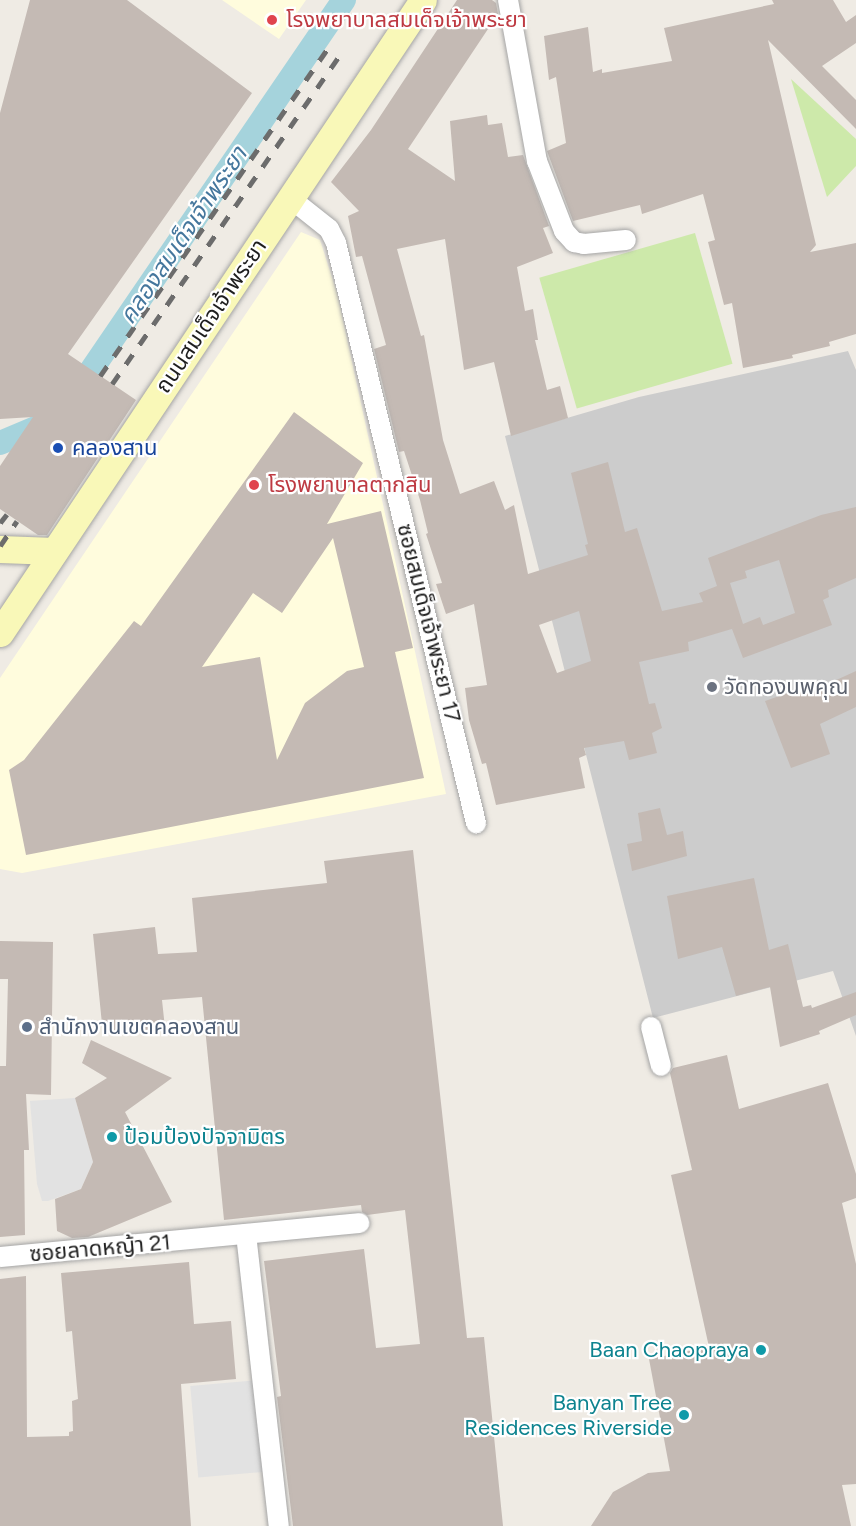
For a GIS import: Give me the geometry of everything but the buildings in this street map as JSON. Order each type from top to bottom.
[{"type":"main road","name":"ถนนสมเด็จเจ้าพระยา","points":[[0,633],[423,0]]},
{"type":"main road","points":[[0,549],[54,551]]},
{"type":"street","points":[[508,0],[537,161],[564,231],[574,242],[584,244],[626,240]]},
{"type":"street","name":"ซอยสมเด็จเจ้าพระยา 17","points":[[290,198],[329,229],[336,243],[476,823]]},
{"type":"street","points":[[651,1027],[661,1066]]},
{"type":"street","name":"ซอยลาดหญ้า 21","points":[[0,1257],[359,1223]]},
{"type":"street","points":[[246,1234],[279,1526]]},
{"type":"shaded area","name":"โรงพยาบาลสมเด็จเจ้าพระยา","points":[[222,0],[306,0],[279,39]]},
{"type":"shaded area","name":"โรงพยาบาลตากสิน","points":[[301,232],[320,240],[337,293],[446,794],[22,873],[0,869],[0,678]]},
{"type":"shaded area","name":"วัดทองนพคุณ","points":[[848,351],[856,370],[856,1036],[833,971],[653,1018],[505,436],[639,397]]},
{"type":"shaded area","points":[[75,1098],[93,1162],[81,1189],[42,1201],[37,1184],[30,1101]]},
{"type":"shaded area","points":[[258,1380],[266,1472],[198,1478],[190,1386]]},
{"type":"green space","points":[[791,79],[856,139],[856,166],[827,197]]},
{"type":"green space","points":[[695,233],[732,364],[577,408],[539,278]]},
{"type":"waterway","name":"คลองสมเด็จเจ้าพระยา","points":[[73,397],[344,0]]},
{"type":"waterway","name":"คลองสมเด็จเจ้าพระยา","points":[[0,443],[50,422]]},
{"type":"railway","points":[[100,376],[330,45]]},
{"type":"railway","points":[[112,384],[341,53]]},
{"type":"railway","points":[[0,523],[7,514]]},
{"type":"railway","points":[[0,546],[17,521]]},
{"type":"place","name":"โรงพยาบาลสมเด็จเจ้าพระยา","points":[[272,20]]},
{"type":"place","name":"คลองสาน","points":[[58,448]]},
{"type":"place","name":"โรงพยาบาลตากสิน","points":[[254,485]]},
{"type":"place","name":"วัดทองนพคุณ","points":[[712,687]]},
{"type":"place","name":"สำนักงานเขตคลองสาน","points":[[27,1027]]},
{"type":"place","name":"ป้อมป้องปัจจามิตร","points":[[112,1137]]},
{"type":"place","name":"Baan Chaopraya","points":[[761,1350]]},
{"type":"place","name":"Banyan Tree Residences Riverside","points":[[684,1415]]}]
